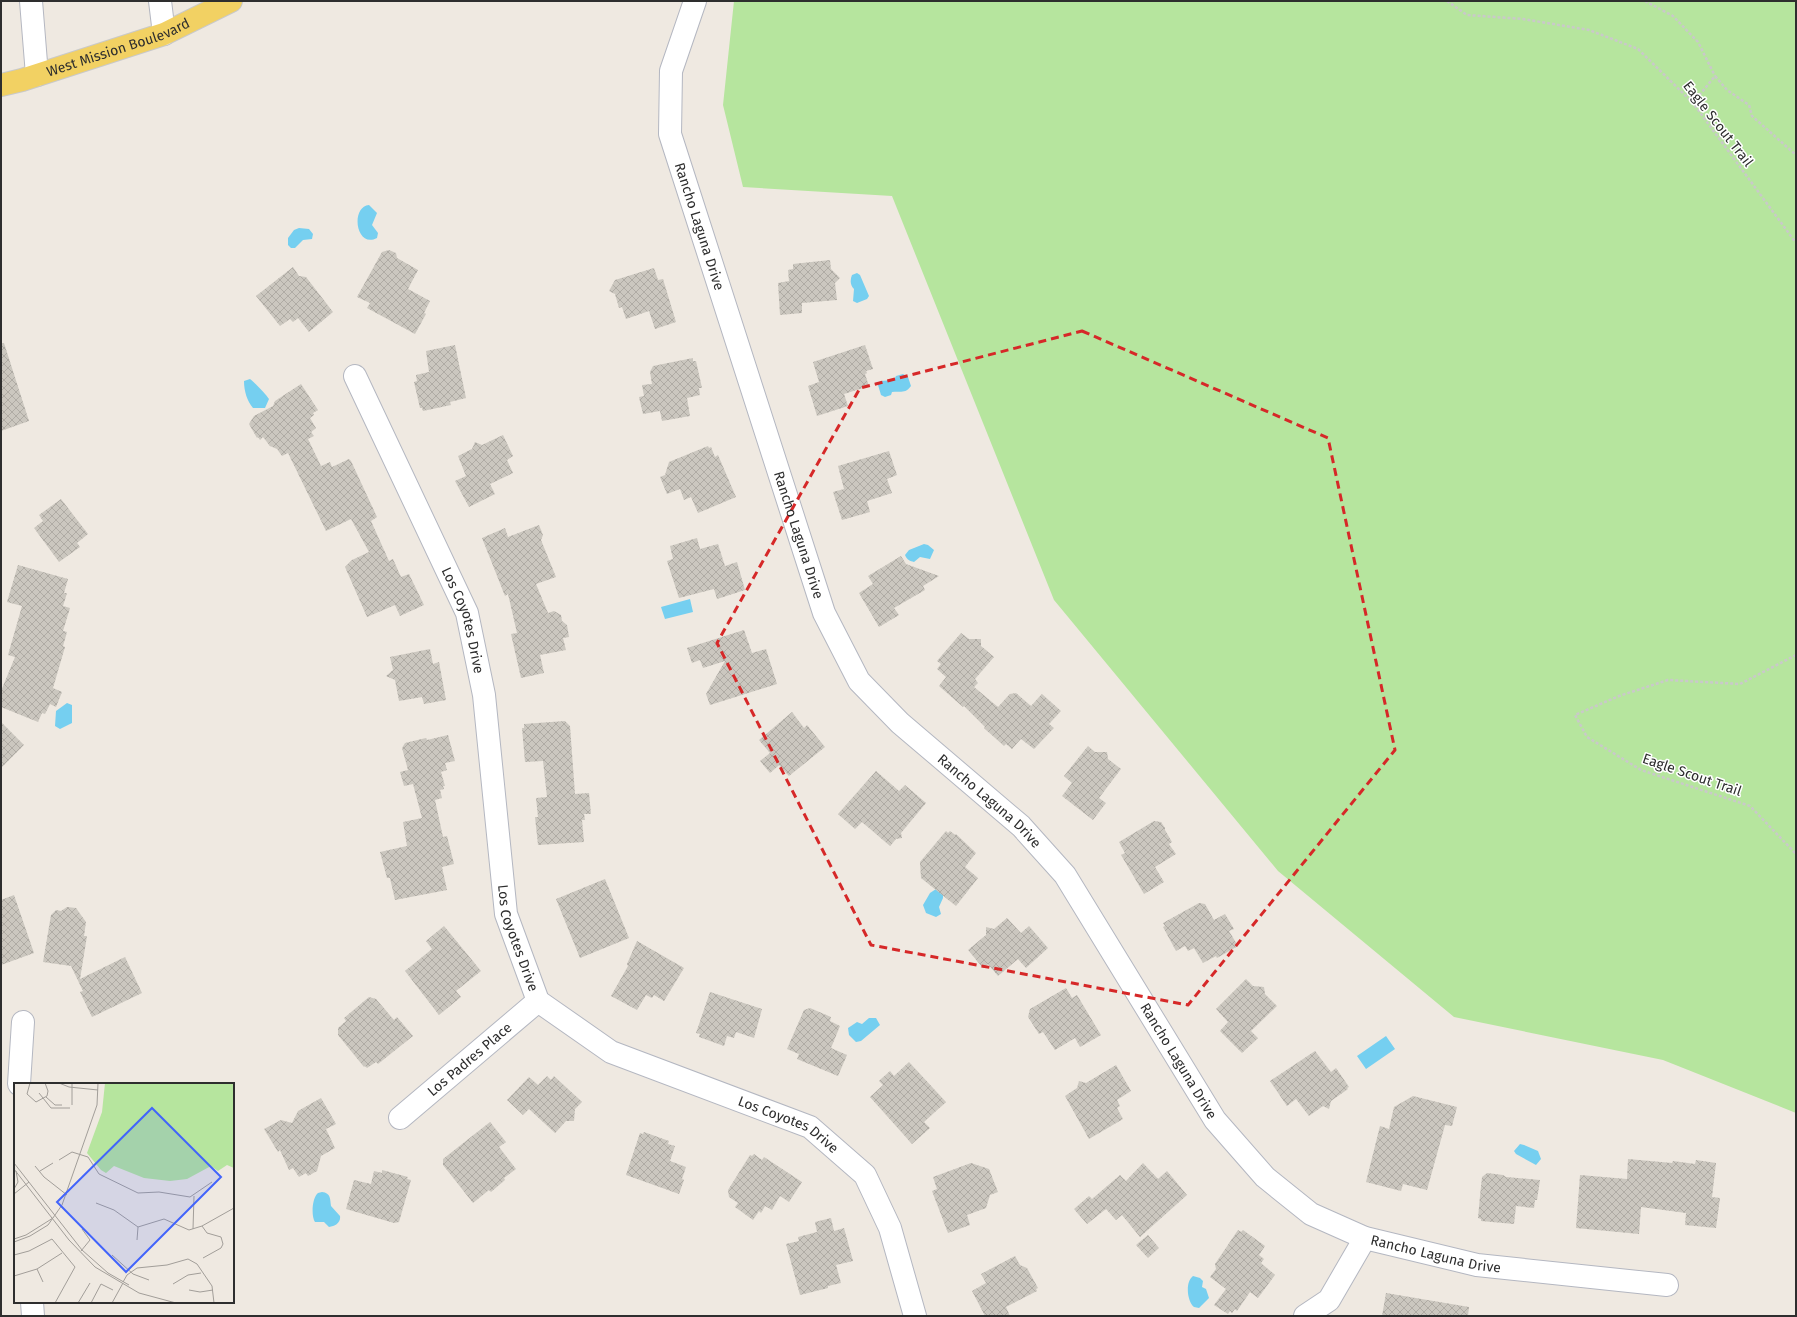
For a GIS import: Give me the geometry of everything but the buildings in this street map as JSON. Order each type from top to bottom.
[{"type":"main road","name":"West Mission Boulevard","points":[[1,85],[37,75],[164,34],[231,1]]},
{"type":"street","points":[[31,1],[37,75]]},
{"type":"street","points":[[160,1],[164,34]]},
{"type":"street","name":"Rancho Laguna Drive","points":[[695,1],[671,71],[670,134],[824,613],[859,680],[900,723],[1021,826],[1065,875],[1215,1120],[1265,1178],[1311,1214],[1365,1238],[1477,1265],[1667,1285]]},
{"type":"street","name":"Los Coyotes Drive","points":[[355,376],[467,613],[484,695],[506,914],[538,1001],[611,1052],[810,1127],[865,1176],[890,1228],[915,1316]]},
{"type":"street","name":"Los Padres Place","points":[[400,1118],[538,1001]]},
{"type":"street","points":[[19,1083],[22,1022]]},
{"type":"street","points":[[1305,1316],[1329,1300],[1365,1238]]},
{"type":"street","points":[[32,1303],[33,1316]]},
{"type":"path","name":"Eagle Scout Trail","points":[[1447,1],[1467,15],[1523,19],[1589,30],[1638,49],[1693,104],[1796,243]]},
{"type":"path","points":[[1645,1],[1673,16],[1698,42],[1715,76],[1727,90],[1749,105],[1752,116],[1796,155]]},
{"type":"path","points":[[1693,104],[1715,76]]},
{"type":"path","name":"Eagle Scout Trail","points":[[1796,655],[1740,684],[1668,680],[1619,696],[1576,715],[1587,737],[1641,770],[1750,806],[1796,854]]},
{"type":"highlighted area","points":[[1082,331],[1328,438],[1395,750],[1188,1005],[871,945],[717,643],[860,388]]},
{"type":"green space","points":[[734,1],[1796,1],[1796,1113],[1663,1060],[1454,1017],[1278,871],[1054,600],[892,196],[743,187],[723,105]]},
{"type":"water","points":[[369,205],[377,213],[372,225],[378,233],[377,238],[370,240],[364,238],[360,233],[358,226],[359,213],[363,207]]},
{"type":"water","points":[[299,228],[309,229],[313,234],[312,239],[303,240],[295,248],[291,248],[288,245],[288,238],[294,230]]},
{"type":"water","points":[[857,273],[860,275],[869,296],[867,299],[857,303],[853,301],[854,289],[851,281],[852,275]]},
{"type":"water","points":[[903,374],[908,377],[911,386],[909,389],[903,392],[892,392],[891,395],[885,397],[881,395],[878,385],[880,381],[894,380],[896,376]]},
{"type":"water","points":[[250,379],[269,399],[265,408],[253,408],[249,402],[245,392],[244,381]]},
{"type":"water","points":[[924,544],[928,545],[934,550],[930,559],[920,557],[914,562],[907,558],[905,555],[909,550]]},
{"type":"water","points":[[690,599],[693,612],[665,619],[661,607]]},
{"type":"water","points":[[67,703],[72,705],[72,723],[60,729],[55,726],[56,711]]},
{"type":"water","points":[[936,889],[943,894],[943,898],[939,907],[941,914],[936,917],[926,913],[923,905],[930,893]]},
{"type":"water","points":[[869,1018],[876,1018],[880,1025],[861,1041],[856,1042],[849,1035],[848,1028],[857,1022],[862,1024]]},
{"type":"water","points":[[1386,1036],[1395,1049],[1366,1069],[1357,1056]]},
{"type":"water","points":[[1520,1144],[1538,1151],[1541,1159],[1536,1165],[1516,1154],[1514,1151]]},
{"type":"water","points":[[322,1192],[329,1195],[331,1206],[340,1216],[339,1222],[331,1227],[324,1222],[315,1222],[313,1216],[314,1199],[318,1193]]},
{"type":"water","points":[[1193,1276],[1200,1278],[1203,1281],[1202,1287],[1206,1289],[1209,1298],[1199,1308],[1194,1307],[1188,1296],[1190,1279]]}]
